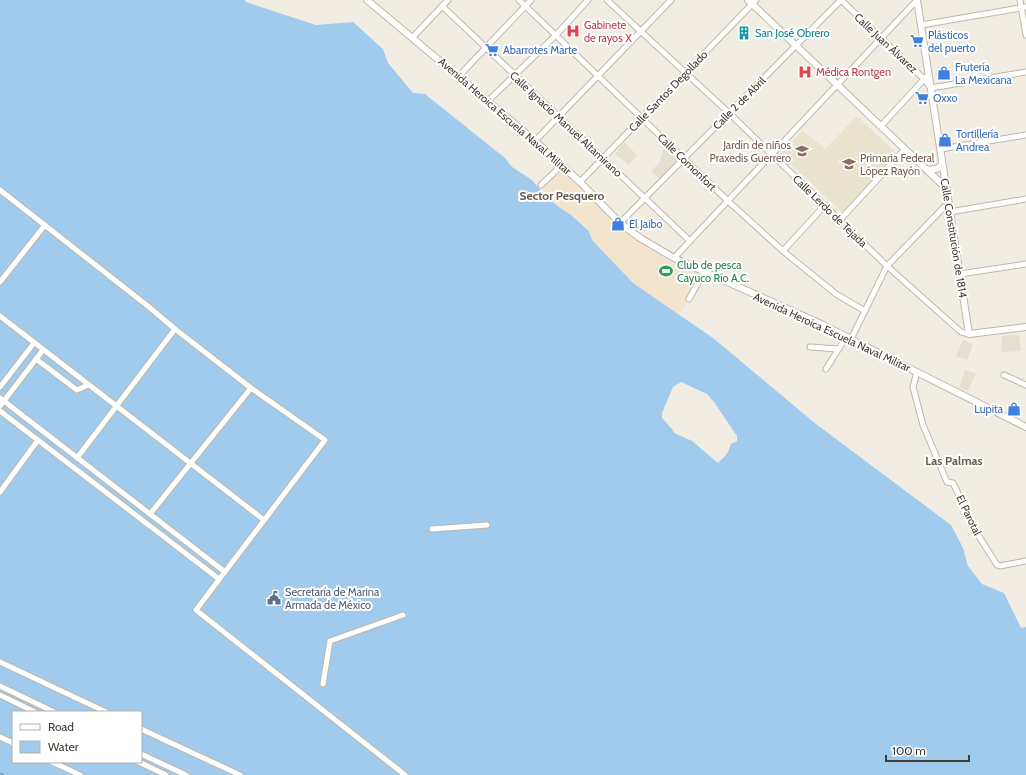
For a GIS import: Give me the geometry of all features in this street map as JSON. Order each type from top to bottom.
[{"type":"street","name":"Avenida Heroica Escuela Naval Militar","points":[[368,0],[535,141],[580,182],[620,223],[640,238],[674,258],[821,324],[1026,427]]},
{"type":"street","points":[[412,38],[448,0]]},
{"type":"street","name":"Calle Comonfort","points":[[519,0],[728,201],[783,251],[836,294],[865,311]]},
{"type":"street","points":[[459,76],[530,0]]},
{"type":"street","points":[[488,101],[514,74],[556,35],[588,0]]},
{"type":"street","name":"Calle Lerdo de Tejada","points":[[607,0],[729,113],[887,266],[961,332],[969,334]]},
{"type":"street","points":[[535,141],[671,0]]},
{"type":"street","name":"Calle Juan Álvarez","points":[[841,0],[924,79],[931,88]]},
{"type":"street","name":"Calle 2 de Abril","points":[[620,223],[841,0]]},
{"type":"street","points":[[674,258],[917,0]]},
{"type":"street","name":"Calle Constitución de 1814","points":[[917,0],[969,334]]},
{"type":"street","points":[[1020,0],[1024,7],[1026,35]]},
{"type":"street","points":[[752,1],[796,46],[947,189]]},
{"type":"street","name":"Calle Santos Degollado","points":[[580,182],[752,1]]},
{"type":"street","name":"Calle Ignacio Manuel Altamirano","points":[[442,6],[690,241]]},
{"type":"street","points":[[921,25],[1024,7]]},
{"type":"street","points":[[931,88],[1026,72]]},
{"type":"street","points":[[881,126],[929,73]]},
{"type":"street","points":[[940,150],[1026,135]]},
{"type":"street","points":[[840,220],[905,149]]},
{"type":"street","points":[[927,170],[937,169],[940,167],[942,164],[942,158]]},
{"type":"street","points":[[541,185],[562,165]]},
{"type":"street","points":[[0,190],[251,388],[325,440],[196,610],[405,775]]},
{"type":"street","points":[[950,212],[1026,199]]},
{"type":"street","points":[[826,369],[843,342],[851,339],[887,266],[949,202]]},
{"type":"street","points":[[783,251],[824,205]]},
{"type":"street","points":[[0,282],[45,225]]},
{"type":"street","points":[[960,274],[1026,264]]},
{"type":"street","points":[[689,299],[704,272]]},
{"type":"street","points":[[0,316],[264,520]]},
{"type":"street","points":[[969,334],[1026,327]]},
{"type":"street","points":[[77,458],[175,329]]},
{"type":"street","points":[[0,387],[34,343]]},
{"type":"street","points":[[810,347],[838,349]]},
{"type":"street","points":[[0,406],[2,399],[43,350]]},
{"type":"street","points":[[36,359],[77,390],[88,385]]},
{"type":"street","name":"El Parotal","points":[[917,372],[913,387],[923,425],[947,482],[954,483],[980,538],[997,565],[1000,566],[1026,561]]},
{"type":"street","points":[[1004,375],[1026,385]]},
{"type":"street","points":[[150,514],[251,388]]},
{"type":"street","points":[[2,399],[225,572]]},
{"type":"street","points":[[0,411],[219,579]]},
{"type":"street","points":[[0,492],[38,440]]},
{"type":"street","points":[[432,529],[486,525]]},
{"type":"street","points":[[323,684],[330,641],[403,615]]},
{"type":"street","points":[[0,662],[104,711]]},
{"type":"street","points":[[0,686],[52,711]]},
{"type":"street","points":[[0,695],[33,711]]},
{"type":"street","points":[[142,729],[240,775]]},
{"type":"street","points":[[0,737],[12,743]]},
{"type":"street","points":[[142,754],[186,775]]},
{"type":"street","points":[[54,763],[80,775]]},
{"type":"street","points":[[141,763],[166,775]]},
{"type":"shaded area","name":"Primaria Federal López Rayón","points":[[857,116],[897,154],[843,213],[780,154],[803,130],[825,149]]},
{"type":"shaded area","points":[[624,142],[637,155],[629,165],[615,154]]},
{"type":"shaded area","points":[[664,147],[678,160],[659,179],[651,171],[660,162]]},
{"type":"shaded area","points":[[560,168],[619,224],[666,259],[702,275],[679,315],[633,283],[592,240],[590,230],[570,213],[560,208],[540,188]]},
{"type":"shaded area","points":[[1019,335],[1021,351],[1001,352],[1002,336]]},
{"type":"shaded area","points":[[963,340],[973,344],[967,360],[956,356]]},
{"type":"shaded area","points":[[965,370],[976,373],[968,391],[959,388]]},
{"type":"water","points":[[0,0],[245,0],[246,2],[316,25],[353,22],[383,49],[388,63],[413,93],[425,94],[505,158],[512,167],[532,180],[543,193],[589,231],[592,240],[633,283],[713,338],[816,424],[951,525],[963,548],[968,566],[982,584],[1004,593],[1021,628],[1026,627],[1026,775],[0,775]],"holes":[[[681,382],[707,394],[737,436],[737,441],[731,444],[727,454],[718,463],[692,441],[674,433],[662,418],[662,413],[673,387]]]},
{"type":"railway","points":[[0,773],[4,775]]},
{"type":"place","name":"Gabinete de rayos X","points":[[573,31]]},
{"type":"place","name":"San José Obrero","points":[[744,33]]},
{"type":"place","name":"Plásticos del puerto","points":[[917,41]]},
{"type":"place","name":"Abarrotes Marte","points":[[492,50]]},
{"type":"place","name":"Médica Rontgen","points":[[805,72]]},
{"type":"place","name":"Frutería La Mexicana","points":[[944,73]]},
{"type":"place","name":"Oxxo","points":[[922,98]]},
{"type":"place","name":"Tortillería Andrea","points":[[945,140]]},
{"type":"place","name":"Jardín de niños Praxedis Guerrero","points":[[802,151]]},
{"type":"place","name":"Primaria Federal López Rayón","points":[[849,164]]},
{"type":"place","name":"El Jaibo","points":[[618,224]]},
{"type":"place","name":"Club de pesca Cayuco Río A.C.","points":[[666,271]]},
{"type":"place","name":"Lupita","points":[[1014,409]]},
{"type":"place","name":"Secretaría de Marina Armada de México","points":[[274,598]]},
{"type":"district","name":"Sector Pesquero","points":[[562,196]]},
{"type":"district","name":"Las Palmas","points":[[954,461]]}]
